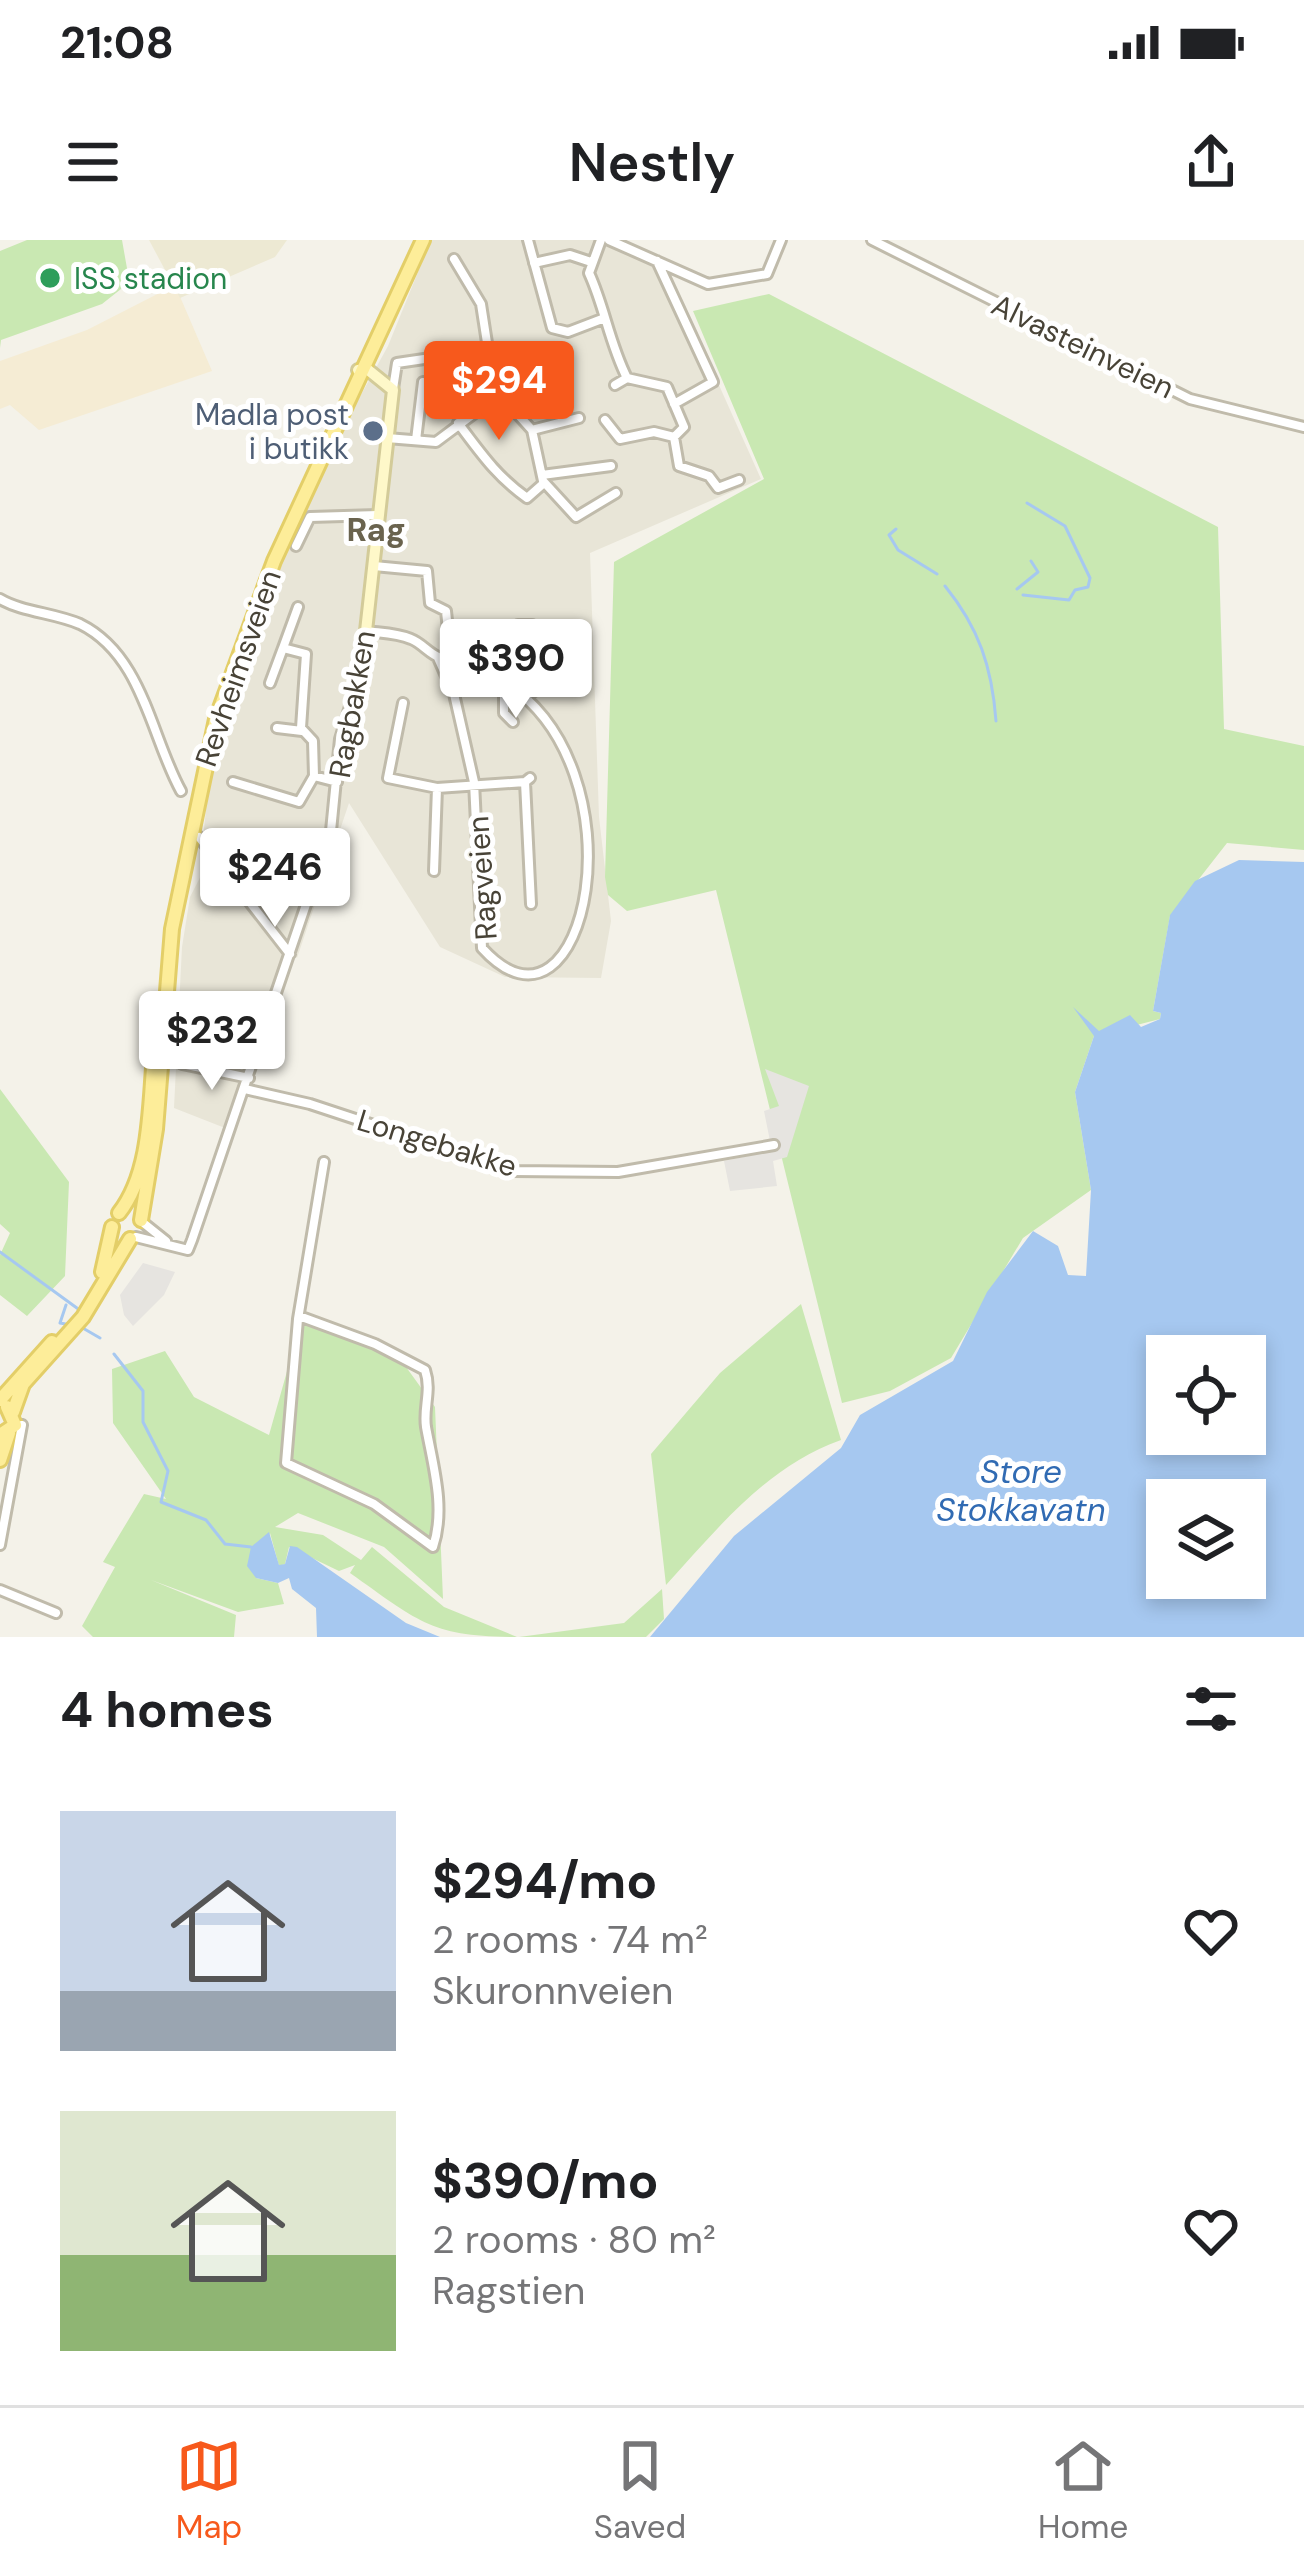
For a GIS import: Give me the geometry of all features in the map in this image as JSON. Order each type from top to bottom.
[{"type":"main road","name":"Revheimsveien","points":[[119,1213],[131,1196],[141,1158],[190,823],[221,704],[268,574],[419,240]]},
{"type":"main road","name":"Revheimsveien","points":[[141,1220],[156,1129],[167,975]]},
{"type":"main road","points":[[0,1460],[10,1431],[4,1406],[18,1392],[34,1366],[98,1287],[133,1238],[141,1220],[132,1211],[119,1213],[112,1227],[98,1287]]},
{"type":"main road","points":[[112,1227],[120,1238],[133,1238]]},
{"type":"street","points":[[528,240],[552,328],[568,332],[602,319]]},
{"type":"street","points":[[627,378],[602,319],[591,262],[605,240],[708,284],[728,284],[767,274],[781,240]]},
{"type":"street","name":"Alvasteinveien","points":[[872,240],[1190,399],[1304,427]]},
{"type":"street","points":[[534,263],[570,255],[591,262]]},
{"type":"street","points":[[454,259],[481,304],[491,380],[532,430],[543,479],[575,517],[616,493]]},
{"type":"street","points":[[657,261],[713,382],[674,404]]},
{"type":"street","points":[[362,372],[391,388],[397,363],[458,354]]},
{"type":"street","points":[[615,385],[627,378],[665,386],[684,427],[674,437]]},
{"type":"street","points":[[387,438],[436,442],[458,422],[517,386],[537,381]]},
{"type":"street","points":[[416,440],[423,382]]},
{"type":"street","name":"Ragbakken","points":[[178,1247],[188,1250],[332,831],[340,739],[358,680],[366,631],[391,388]]},
{"type":"street","points":[[532,430],[578,418]]},
{"type":"street","points":[[605,420],[620,440],[654,432],[674,437]]},
{"type":"street","points":[[458,422],[490,470],[527,498],[543,479],[611,466]]},
{"type":"street","points":[[674,437],[682,468],[709,476],[718,488],[739,480]]},
{"type":"street","points":[[296,546],[310,517],[378,514]]},
{"type":"street","points":[[372,566],[427,571],[430,603],[446,611],[448,630],[482,631]]},
{"type":"street","points":[[0,599],[36,608],[96,635],[127,670],[155,720],[181,791]]},
{"type":"street","points":[[270,683],[298,607]]},
{"type":"street","points":[[518,625],[533,626],[547,671],[545,684],[523,698]]},
{"type":"street","name":"Ragveien","points":[[366,631],[409,638],[438,658],[504,682],[542,715],[577,772],[590,890],[576,934],[557,960],[540,970],[509,968],[482,948],[474,782],[454,694],[438,658]]},
{"type":"street","points":[[283,648],[306,654],[302,730]]},
{"type":"street","points":[[504,682],[504,713],[513,722]]},
{"type":"street","points":[[403,704],[388,778],[437,788],[528,780],[531,904]]},
{"type":"street","points":[[232,782],[298,802],[306,797],[314,776],[313,739],[302,730],[277,728]]},
{"type":"street","points":[[314,776],[337,782]]},
{"type":"street","points":[[434,871],[437,788]]},
{"type":"street","points":[[200,836],[290,955]]},
{"type":"street","points":[[227,872],[260,866]]},
{"type":"street","points":[[182,1064],[249,1078]]},
{"type":"street","name":"Longebakke","points":[[245,1089],[310,1104],[512,1171],[618,1172],[774,1145]]},
{"type":"street","points":[[299,1316],[425,1370],[429,1393],[425,1420],[440,1500],[433,1547],[374,1504],[289,1468],[289,1396],[299,1316],[324,1162]]},
{"type":"street","points":[[141,1220],[178,1247]]},
{"type":"street","points":[[133,1238],[178,1247]]},
{"type":"street","points":[[0,1545],[10,1431]]},
{"type":"street","points":[[0,1590],[56,1613]]},
{"type":"shaded area","points":[[149,240],[287,240],[275,257],[180,298]]},
{"type":"shaded area","name":"Rag","points":[[431,240],[603,240],[667,269],[761,479],[590,553],[599,817],[611,921],[601,978],[505,977],[440,947],[349,803],[297,958],[203,838],[211,762],[262,606],[341,431],[388,346]]},
{"type":"shaded area","points":[[175,285],[212,371],[39,430],[10,405],[0,409],[0,361],[87,330]]},
{"type":"shaded area","points":[[209,860],[283,956],[225,1128],[174,1108],[182,947],[190,897]]},
{"type":"shaded area","points":[[765,1069],[809,1086],[787,1157],[773,1161],[777,1186],[730,1191],[724,1161],[772,1151],[764,1111],[779,1106]]},
{"type":"shaded area","points":[[143,1263],[175,1272],[164,1295],[133,1326],[124,1315],[120,1295]]},
{"type":"green space","name":"ISS stadion","points":[[27,240],[122,240],[128,274],[121,289],[102,304],[1,340],[0,348],[0,251]]},
{"type":"green space","points":[[769,294],[1218,527],[1224,729],[1304,746],[1304,850],[1227,843],[1170,916],[1153,1011],[1161,1013],[1160,1019],[1094,1036],[1075,1092],[1091,1190],[1023,1238],[951,1358],[890,1391],[842,1403],[716,890],[627,911],[608,895],[605,877],[614,562],[764,479],[693,311]]},
{"type":"green space","points":[[0,1089],[69,1182],[65,1276],[27,1316],[0,1295],[0,1255],[10,1233],[0,1224]]},
{"type":"green space","points":[[801,1304],[841,1440],[767,1482],[666,1585],[651,1454],[720,1373]]},
{"type":"green space","points":[[301,1322],[401,1360],[435,1407],[443,1599],[384,1547],[298,1513],[275,1527],[323,1535],[361,1560],[372,1547],[444,1607],[517,1637],[464,1634],[427,1623],[350,1573],[355,1565],[339,1571],[289,1547],[285,1564],[279,1566],[270,1533],[256,1578],[278,1583],[284,1604],[238,1612],[151,1580],[236,1615],[234,1637],[93,1637],[82,1626],[115,1567],[103,1562],[144,1494],[166,1499],[113,1423],[112,1369],[165,1351],[194,1397],[269,1435]]},
{"type":"green space","points":[[662,1589],[664,1619],[646,1637],[519,1637],[624,1623]]},
{"type":"water","name":"Store Stokkavatn","points":[[1239,860],[1304,862],[1304,1637],[650,1637],[734,1536],[841,1448],[860,1415],[953,1361],[987,1292],[1033,1231],[1058,1246],[1068,1275],[1086,1276],[1091,1190],[1075,1092],[1094,1036],[1073,1007],[1099,1031],[1130,1015],[1141,1027],[1160,1019],[1161,1013],[1153,1011],[1170,915],[1195,881]]},
{"type":"water","points":[[269,1532],[279,1565],[285,1564],[290,1546],[297,1547],[406,1623],[440,1637],[317,1637],[316,1608],[292,1589],[289,1578],[278,1583],[256,1578],[247,1566],[251,1547]]},
{"type":"waterway","points":[[1023,595],[1069,600],[1075,590],[1088,587],[1090,578],[1065,526],[1027,503]]},
{"type":"waterway","points":[[896,529],[889,535],[898,550],[937,574]]},
{"type":"waterway","points":[[1017,589],[1038,572],[1031,561]]},
{"type":"waterway","points":[[945,586],[982,649],[996,721]]},
{"type":"waterway","points":[[0,1252],[81,1311]]},
{"type":"waterway","points":[[66,1305],[60,1323],[71,1325]]},
{"type":"waterway","points":[[81,1327],[100,1338]]},
{"type":"waterway","points":[[114,1354],[143,1391],[143,1422],[168,1471],[161,1502],[206,1520],[225,1544],[251,1547]]},
{"type":"place","name":"ISS stadion","points":[[50,278]]},
{"type":"place","name":"Madla post i butikk","points":[[373,431]]},
{"type":"district","name":"Rag","points":[[376,529]]}]
